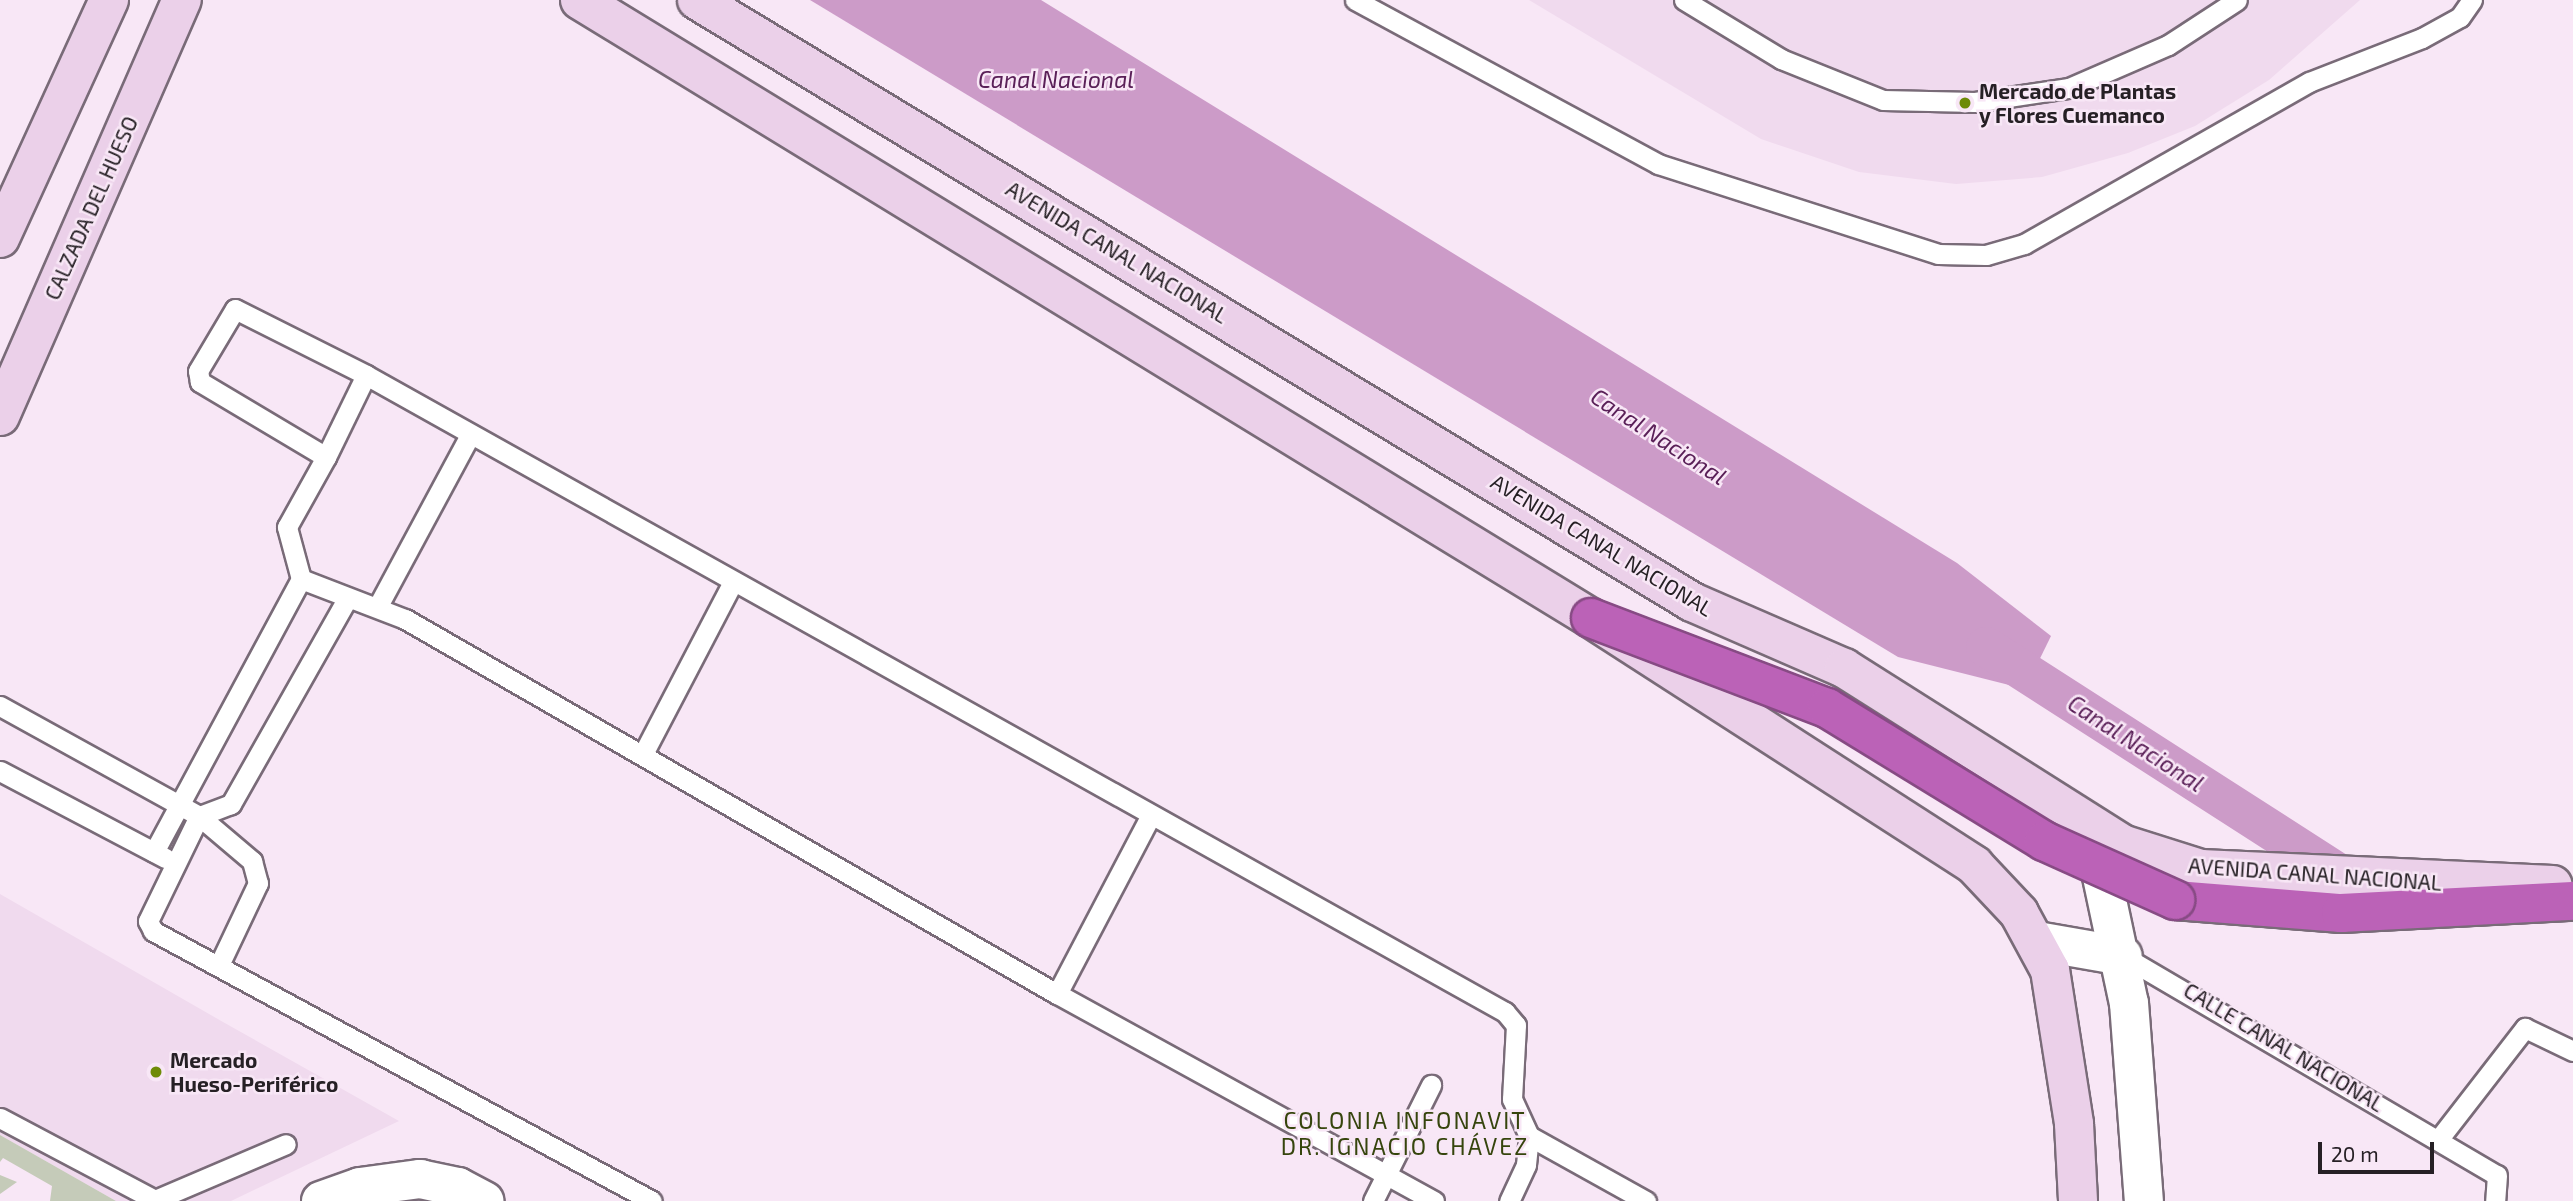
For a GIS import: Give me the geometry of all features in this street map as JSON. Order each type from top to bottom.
[{"type":"highway","points":[[1591,618],[1827,708],[2044,841],[2175,900],[2341,913],[2573,901]]},
{"type":"main road","points":[[0,238],[109,0]]},
{"type":"main road","name":"CALZADA DEL HUESO","points":[[0,416],[182,0]]},
{"type":"main road","points":[[580,0],[1591,618],[1974,865],[2037,941],[2060,1002],[2078,1201]]},
{"type":"main road","name":"AVENIDA CANAL NACIONAL","points":[[697,0],[1692,602],[1844,668],[2090,824],[2161,861],[2201,869],[2573,884]]},
{"type":"street","points":[[2090,824],[2123,956],[2144,1201]]},
{"type":"street","name":"CALLE CANAL NACIONAL","points":[[2037,941],[2123,956]]},
{"type":"street","points":[[321,1201],[438,1180],[484,1201]]},
{"type":"lane","points":[[1355,0],[1658,164],[1938,254],[1986,255],[2024,244],[2309,82],[2423,38],[2460,17],[2472,0]]},
{"type":"lane","points":[[1684,0],[1781,59],[1884,100],[1975,102],[2069,88],[2168,45],[2237,0]]},
{"type":"lane","points":[[326,457],[214,394],[198,371],[235,309],[366,375],[469,437],[1505,1012],[1516,1025],[1512,1099],[1529,1136],[1526,1165],[1509,1201]]},
{"type":"lane","points":[[154,852],[301,579],[287,527],[326,457],[366,375]]},
{"type":"lane","points":[[378,606],[469,437]]},
{"type":"lane","points":[[301,579],[347,599],[378,606],[643,754],[1057,995],[1434,1201]]},
{"type":"lane","points":[[643,754],[733,582]]},
{"type":"lane","points":[[347,599],[231,804],[199,816],[173,862],[148,921],[153,931],[652,1201]]},
{"type":"lane","points":[[0,706],[199,816],[252,861],[258,883],[219,965]]},
{"type":"lane","points":[[0,771],[173,862]]},
{"type":"lane","points":[[1057,995],[1150,817]]},
{"type":"lane","name":"CALLE CANAL NACIONAL","points":[[2123,956],[2497,1175],[2496,1201]]},
{"type":"lane","points":[[2438,1140],[2525,1028],[2573,1051]]},
{"type":"lane","points":[[1373,1201],[1431,1085]]},
{"type":"lane","points":[[0,1118],[155,1200],[286,1144]]},
{"type":"lane","points":[[1529,1136],[1646,1201]]},
{"type":"shaded area","name":"Mercado de Plantas y Flores Cuemanco","points":[[1529,0],[2360,0],[2269,80],[2195,126],[2128,153],[2042,177],[1956,184],[1859,172],[1761,139]]},
{"type":"shaded area","name":"Mercado Hueso-Periférico","points":[[0,894],[399,1121],[231,1201],[116,1201],[0,1135]]},
{"type":"water","name":"Canal Nacional","points":[[810,0],[1041,0],[1957,563],[2051,636],[2025,689],[1898,657]]},
{"type":"building","points":[[0,1135],[116,1201],[50,1201],[52,1186],[3,1158],[0,1162]]},
{"type":"building","points":[[0,1175],[17,1182],[0,1194]]},
{"type":"waterway","name":"Canal Nacional","points":[[1986,647],[2338,873]]},
{"type":"place","name":"Mercado de Plantas y Flores Cuemanco","points":[[1965,103]]},
{"type":"place","name":"Mercado Hueso-Periférico","points":[[156,1072]]},
{"type":"district","name":"COLONIA INFONAVIT DR. IGNACIO CHÁVEZ","points":[[1405,1133]]}]
